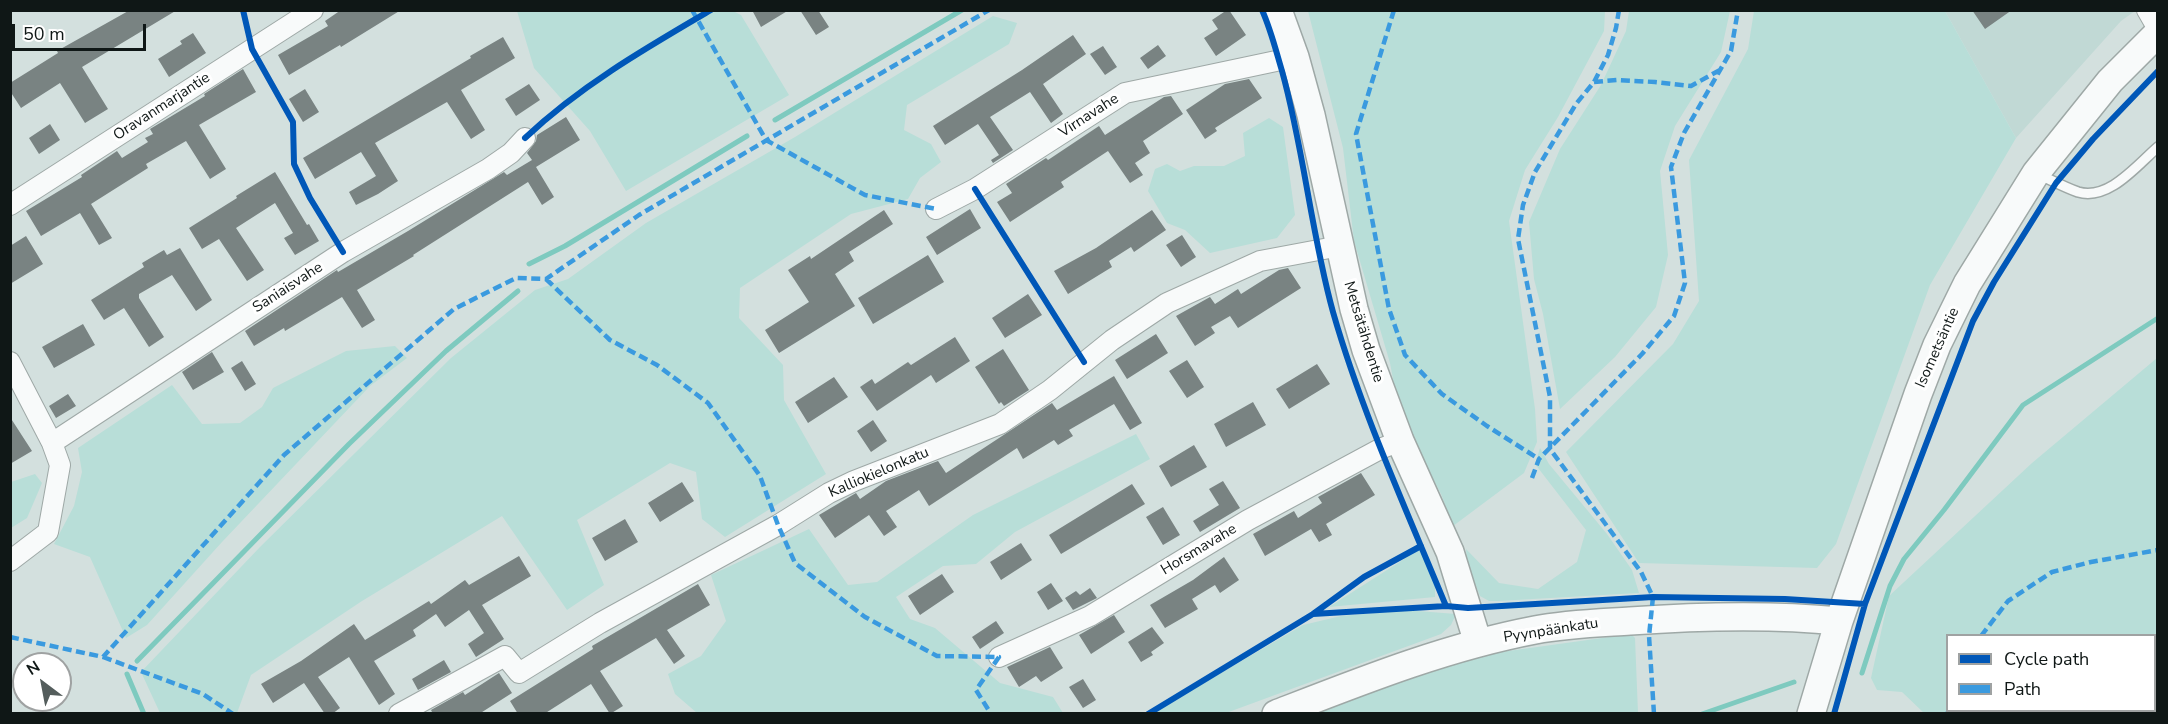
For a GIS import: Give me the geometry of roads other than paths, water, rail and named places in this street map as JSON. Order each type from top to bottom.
[{"type":"main road","name":"Metsätähdentie","points":[[1278,10],[1295,57],[1324,172],[1354,309],[1366,350],[1400,441],[1450,552],[1478,644]]},
{"type":"main road","name":"Isometsäntie","points":[[1811,714],[1879,500],[1937,345],[1967,284],[2036,172],[2110,81],[2157,31]]},
{"type":"main road","name":"Pyynpäänkatu","points":[[1276,714],[1423,659],[1536,630],[1723,615],[1794,616],[1839,621]]},
{"type":"street","name":"Oravanmarjantie","points":[[10,205],[313,10]]},
{"type":"street","points":[[2147,10],[2157,31]]},
{"type":"street","name":"Virnavahe","points":[[936,209],[975,189],[1125,93],[1295,57]]},
{"type":"street","name":"Saniaisvahe","points":[[52,443],[343,252],[488,169],[511,153],[525,138]]},
{"type":"street","name":"Kalliokielonkatu","points":[[399,714],[505,656],[519,673],[600,623],[854,481],[1000,423],[1050,390],[1112,340],[1167,303],[1260,261],[1340,246]]},
{"type":"street","points":[[10,362],[52,443],[60,465],[48,532],[10,561]]},
{"type":"street","name":"Horsmavahe","points":[[999,657],[1090,616],[1248,520],[1380,449],[1400,441]]},
{"type":"lane","points":[[2036,172],[2080,192],[2098,192],[2121,181],[2157,147]]},
{"type":"waterway","points":[[775,120],[962,10]]},
{"type":"waterway","points":[[529,264],[565,246],[747,136]]},
{"type":"waterway","points":[[137,661],[349,444],[446,351],[518,291]]},
{"type":"waterway","points":[[1862,673],[1890,586],[1904,559],[2023,405],[2158,318]]},
{"type":"waterway","points":[[127,674],[144,714]]},
{"type":"waterway","points":[[1702,714],[1794,682]]}]
